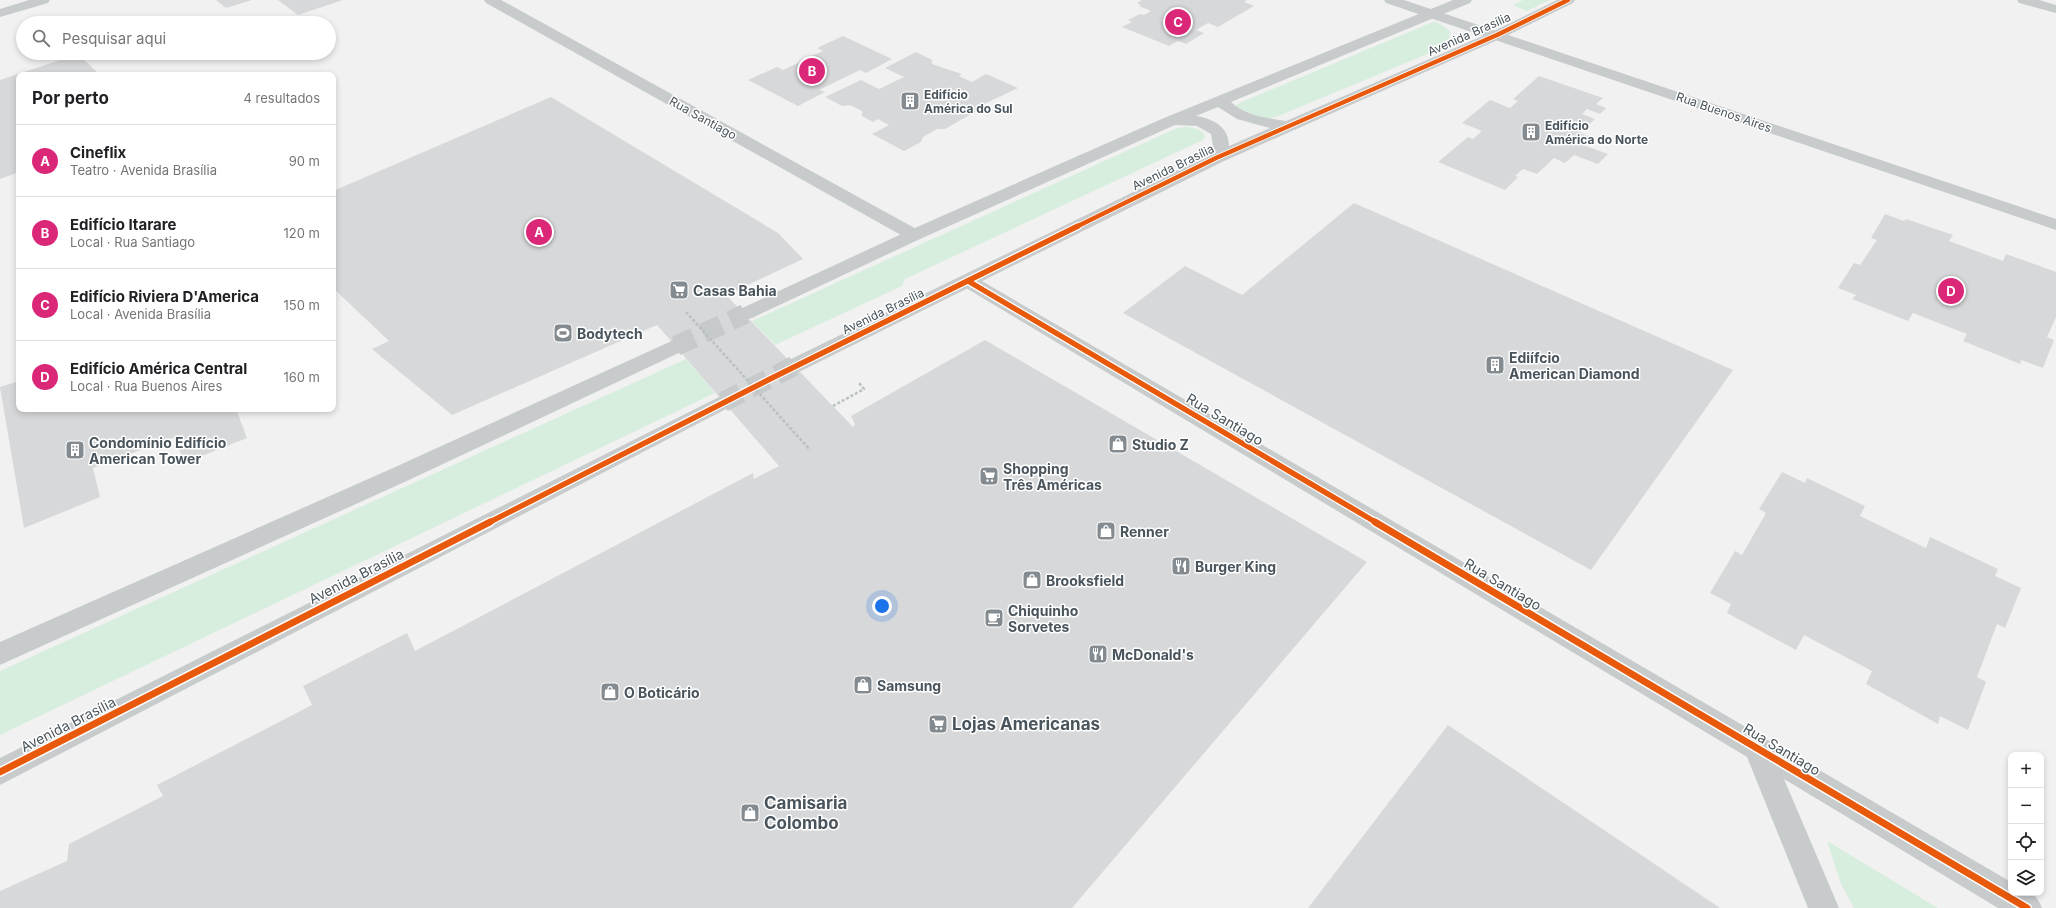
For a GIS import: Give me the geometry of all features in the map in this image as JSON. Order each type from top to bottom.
[{"type":"street","points":[[0,13],[43,0]]},
{"type":"street","name":"Rua Santiago","points":[[491,0],[914,236]]},
{"type":"street","name":"Rua Buenos Aires","points":[[1391,0],[2056,224]]},
{"type":"street","points":[[745,314],[1170,121],[1465,0]]},
{"type":"street","name":"Avenida Brasília","points":[[794,366],[1216,158],[1285,126],[1497,35],[1568,0]]},
{"type":"street","points":[[2024,0],[2056,9]]},
{"type":"street","points":[[1221,101],[1228,109],[1240,115],[1285,126]]},
{"type":"street","points":[[1170,121],[1186,119],[1202,121],[1212,126],[1218,132],[1221,145],[1216,158]]},
{"type":"street","name":"Rua Santiago","points":[[968,281],[2026,908]]},
{"type":"street","points":[[0,654],[401,474],[676,346]]},
{"type":"street","name":"Avenida Brasília","points":[[0,772],[724,402]]},
{"type":"street","points":[[1757,748],[1814,888],[1824,908]]},
{"type":"path","points":[[686,312],[810,450]]},
{"type":"path","points":[[833,406],[864,389],[859,383]]},
{"type":"green space","points":[[1523,0],[1550,0],[1527,11],[1513,5]]},
{"type":"green space","points":[[1435,21],[1450,31],[1449,45],[1276,117],[1264,119],[1236,107],[1237,104]]},
{"type":"green space","points":[[1184,127],[1201,131],[1205,136],[1203,140],[905,279],[902,286],[775,345],[752,321],[1177,128]]},
{"type":"green space","points":[[686,359],[715,393],[0,735],[0,671]]},
{"type":"green space","points":[[1827,841],[1938,908],[1854,908],[1841,884]]},
{"type":"building","points":[[216,0],[252,0],[226,8]]},
{"type":"building","points":[[278,0],[343,0],[298,15]]},
{"type":"building","points":[[1142,0],[1247,0],[1244,2],[1254,6],[1218,27],[1208,23],[1196,30],[1204,33],[1186,44],[1178,41],[1169,46],[1122,27],[1132,22],[1128,20],[1140,14],[1144,15],[1151,11],[1139,6],[1141,5],[1137,3]]},
{"type":"building","points":[[843,36],[892,59],[866,73],[860,70],[819,90],[825,92],[798,106],[748,80],[777,67],[783,70],[823,51],[817,48]]},
{"type":"building","name":"Edifício América do Sul","points":[[916,52],[932,60],[932,64],[962,74],[959,76],[972,82],[986,74],[1018,88],[982,105],[980,109],[945,129],[937,129],[923,137],[921,142],[904,151],[872,134],[889,125],[878,119],[873,122],[862,116],[862,111],[850,105],[842,106],[825,97],[861,80],[879,89],[904,77],[885,68]]},
{"type":"building","points":[[60,60],[84,60],[97,72],[24,72]]},
{"type":"building","points":[[16,75],[16,173],[0,179],[0,80]]},
{"type":"building","name":"Edifício América do Norte","points":[[1539,76],[1603,98],[1596,104],[1606,108],[1600,114],[1587,109],[1582,114],[1595,119],[1580,133],[1590,137],[1583,145],[1608,154],[1598,164],[1574,155],[1565,163],[1554,158],[1537,174],[1523,169],[1515,176],[1518,177],[1505,190],[1438,162],[1468,137],[1473,139],[1482,131],[1462,123],[1490,100],[1510,108],[1518,101],[1513,99]]},
{"type":"building","points":[[551,97],[778,233],[803,259],[726,295],[853,427],[855,424],[851,416],[985,340],[1367,562],[1072,908],[0,908],[0,891],[67,861],[69,844],[163,796],[157,785],[312,705],[303,686],[407,633],[415,651],[753,473],[754,479],[779,466],[657,325],[452,415],[372,349],[389,341],[336,291],[336,190]]},
{"type":"building","points":[[1354,203],[1733,370],[1591,570],[1123,313],[1185,266],[1242,295]]},
{"type":"building","points":[[1885,214],[1904,221],[1906,219],[1953,235],[1949,241],[2003,261],[2006,254],[2056,272],[2056,317],[2047,337],[2054,340],[2043,368],[2021,360],[2020,364],[1963,341],[1967,334],[1913,313],[1908,321],[1852,299],[1856,295],[1838,288],[1854,263],[1860,265],[1877,240],[1871,238]]},
{"type":"building","name":"Condomínio Edifício American Tower","points":[[16,382],[16,412],[237,412],[247,438],[184,463],[175,437],[93,468],[100,497],[24,528],[0,387]]},
{"type":"building","points":[[1782,472],[1805,483],[1807,478],[1865,506],[1860,516],[1926,548],[1930,537],[1998,569],[1995,576],[2021,588],[2005,628],[1997,624],[1977,677],[1986,682],[1968,730],[1940,716],[1938,724],[1866,684],[1872,671],[1804,635],[1796,650],[1727,613],[1731,604],[1710,593],[1735,551],[1742,555],[1766,513],[1759,509]]},
{"type":"building","points":[[1448,725],[1720,908],[1308,908]]},
{"type":"tunnel","points":[[676,346],[745,314]]},
{"type":"tunnel","points":[[723,402],[794,366]]},
{"type":"cycle path","points":[[0,772],[768,380],[1216,158],[1497,35],[1568,0]]},
{"type":"cycle path","points":[[968,281],[2027,908]]},
{"type":"place","name":"Edifício Riviera D'America","points":[[1178,22]]},
{"type":"place","name":"Edifício Itarare","points":[[812,71]]},
{"type":"place","name":"Edifício América do Sul","points":[[910,101]]},
{"type":"place","name":"Edifício América do Norte","points":[[1531,132]]},
{"type":"place","name":"Cineflix","points":[[539,232]]},
{"type":"place","name":"Casas Bahia","points":[[679,290]]},
{"type":"place","name":"Edifício América Central","points":[[1951,291]]},
{"type":"place","name":"Bodytech","points":[[563,333]]},
{"type":"place","name":"Ediífcio American Diamond","points":[[1495,365]]},
{"type":"place","name":"Studio Z","points":[[1118,444]]},
{"type":"place","name":"Condomínio Edifício American Tower","points":[[75,450]]},
{"type":"place","name":"Shopping Três Américas","points":[[989,476]]},
{"type":"place","name":"Renner","points":[[1106,531]]},
{"type":"place","name":"Burger King","points":[[1181,566]]},
{"type":"place","name":"Brooksfield","points":[[1032,580]]},
{"type":"place","name":"Chiquinho Sorvetes","points":[[994,618]]},
{"type":"place","name":"McDonald's","points":[[1098,654]]},
{"type":"place","name":"Samsung","points":[[863,685]]},
{"type":"place","name":"O Boticário","points":[[610,692]]},
{"type":"place","name":"Lojas Americanas","points":[[938,724]]},
{"type":"place","name":"Camisaria Colombo","points":[[750,813]]}]
